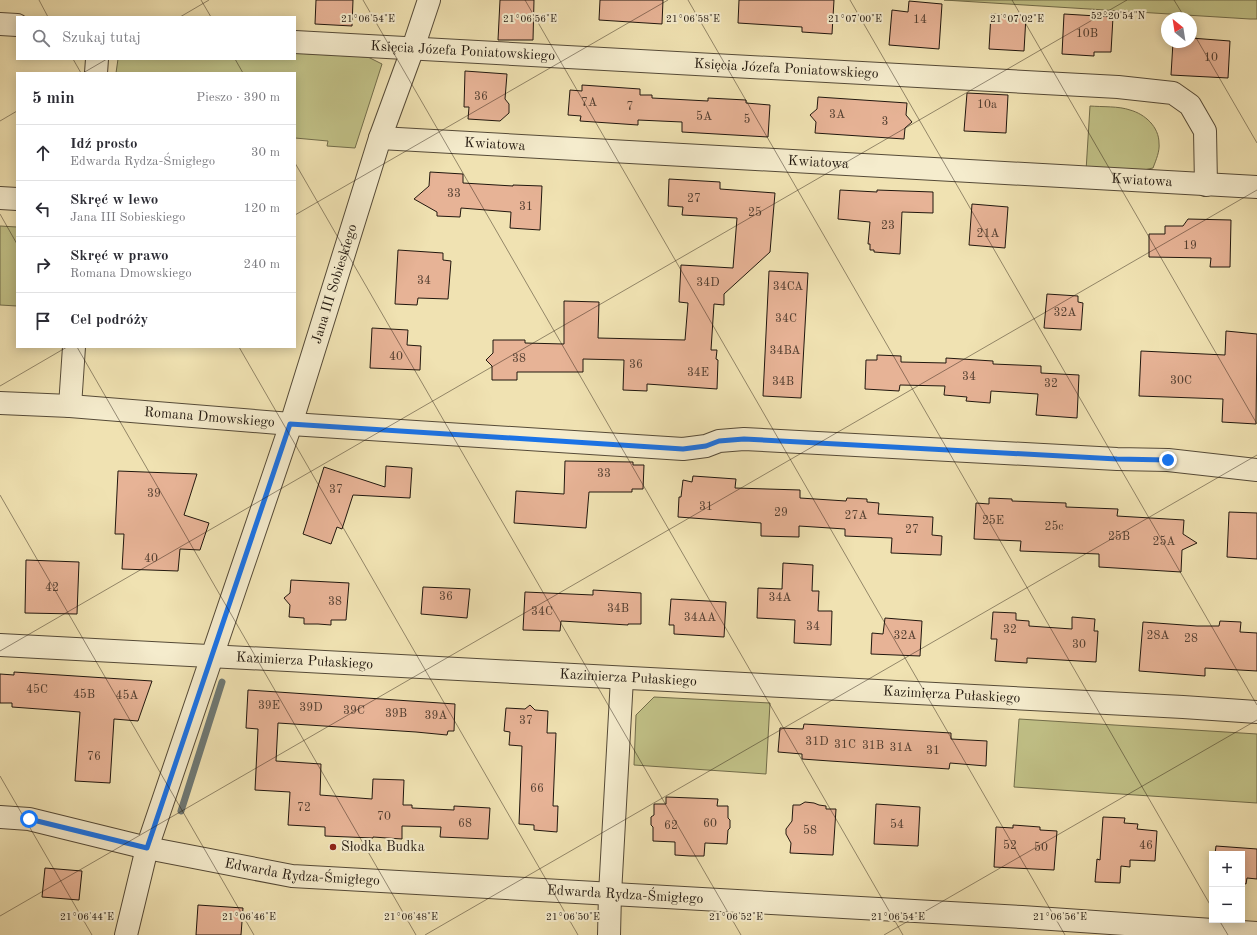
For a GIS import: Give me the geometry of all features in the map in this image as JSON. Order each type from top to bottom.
[{"type":"street","name":"Jana III Sobieskiego","points":[[126,935],[147,848],[290,424],[380,138],[429,0]]},
{"type":"street","points":[[0,24],[16,25]]},
{"type":"street","name":"Księcia Józefa Poniatowskiego","points":[[296,42],[1110,87],[1173,93],[1190,105],[1205,131],[1206,185]]},
{"type":"street","points":[[96,72],[97,60]]},
{"type":"street","name":"Kwiatowa","points":[[380,138],[1257,187]]},
{"type":"street","points":[[0,198],[16,199]]},
{"type":"street","points":[[70,406],[74,348]]},
{"type":"street","name":"Romana Dmowskiego","points":[[0,403],[70,406],[290,424],[683,449],[706,446],[719,441],[744,439],[1117,459],[1168,460],[1257,470]]},
{"type":"street","name":"Kazimierza Pułaskiego","points":[[0,645],[1257,712]]},
{"type":"street","points":[[609,935],[622,678]]},
{"type":"street","name":"Edwarda Rydza-Śmigłego","points":[[0,817],[29,819],[147,848],[292,876],[1014,917],[1257,933]]},
{"type":"green space","points":[[944,0],[1257,0],[1257,19],[1197,16],[1197,12],[1161,12],[1161,13]]},
{"type":"green space","points":[[296,53],[368,57],[382,64],[355,148],[327,146],[328,141],[296,138],[296,72],[116,72],[118,60],[296,60]]},
{"type":"green space","points":[[1090,106],[1126,109],[1136,112],[1146,118],[1157,132],[1159,143],[1153,168],[1144,170],[1086,171]]},
{"type":"green space","points":[[0,226],[16,227],[16,306],[0,305]]},
{"type":"green space","points":[[654,697],[770,703],[766,774],[634,765],[636,715]]},
{"type":"green space","points":[[1019,719],[1257,734],[1257,803],[1014,787]]},
{"type":"building","points":[[316,0],[353,0],[352,26],[315,24]]},
{"type":"building","points":[[500,0],[534,0],[533,40],[498,40]]},
{"type":"building","points":[[600,0],[663,0],[662,24],[599,20]]},
{"type":"building","points":[[739,0],[834,0],[832,34],[802,32],[802,27],[738,23]]},
{"type":"building","points":[[909,1],[942,4],[939,49],[889,45],[892,10],[908,12]]},
{"type":"building","points":[[991,14],[1026,16],[1024,51],[989,49]]},
{"type":"building","points":[[1064,14],[1113,17],[1111,52],[1094,52],[1094,56],[1062,54]]},
{"type":"building","points":[[1197,38],[1230,41],[1228,78],[1171,75],[1173,48],[1197,48]]},
{"type":"building","points":[[465,71],[507,74],[505,99],[509,104],[509,113],[500,121],[468,119],[469,107],[464,107]]},
{"type":"building","points":[[582,85],[640,89],[640,95],[652,95],[652,98],[708,101],[708,98],[746,100],[746,103],[770,105],[768,137],[682,132],[682,122],[638,120],[638,125],[580,121],[581,116],[568,115],[570,90],[582,91]]},
{"type":"building","points":[[967,93],[1008,95],[1006,133],[964,131]]},
{"type":"building","points":[[818,97],[907,103],[906,115],[912,122],[905,128],[904,139],[815,133],[816,122],[810,115],[817,109]]},
{"type":"building","points":[[430,172],[463,174],[463,183],[542,186],[540,230],[510,228],[511,212],[461,208],[460,217],[437,216],[437,212],[414,199],[429,186]]},
{"type":"building","points":[[669,179],[720,182],[720,189],[775,193],[770,252],[724,294],[724,305],[714,304],[711,350],[717,350],[717,389],[647,384],[647,391],[623,390],[624,360],[583,359],[583,372],[517,372],[517,380],[492,380],[492,366],[486,360],[493,353],[493,340],[525,340],[525,343],[564,344],[564,301],[599,302],[598,338],[685,340],[688,303],[679,302],[681,265],[733,268],[737,218],[682,215],[683,207],[668,206]]},
{"type":"building","points":[[840,190],[877,192],[877,190],[933,192],[933,213],[902,212],[900,254],[874,252],[874,250],[870,250],[870,244],[868,244],[870,222],[838,219]]},
{"type":"building","points":[[972,204],[1008,207],[1005,248],[969,245]]},
{"type":"building","points":[[1188,219],[1231,220],[1230,267],[1210,267],[1211,258],[1149,257],[1149,234],[1165,234],[1165,226],[1183,226]]},
{"type":"building","points":[[398,250],[443,253],[443,260],[451,261],[448,299],[418,298],[417,305],[395,304]]},
{"type":"building","points":[[769,271],[808,273],[801,398],[763,396]]},
{"type":"building","points":[[1047,294],[1078,296],[1078,302],[1083,303],[1081,330],[1044,328]]},
{"type":"building","points":[[372,328],[408,330],[407,345],[421,346],[420,370],[370,368]]},
{"type":"building","points":[[1226,331],[1257,334],[1256,424],[1222,422],[1223,399],[1139,396],[1141,351],[1225,355]]},
{"type":"building","points":[[877,355],[901,356],[901,362],[946,363],[946,358],[993,361],[993,364],[1041,366],[1041,373],[1079,375],[1077,418],[1036,415],[1038,394],[991,391],[990,403],[966,401],[967,397],[944,395],[945,386],[900,385],[899,391],[865,389],[866,360],[877,360]]},
{"type":"building","points":[[565,461],[633,462],[633,465],[644,465],[643,489],[632,489],[632,492],[589,492],[586,528],[514,523],[516,491],[564,494]]},
{"type":"building","points":[[386,466],[412,468],[410,498],[353,495],[342,529],[337,527],[331,544],[303,534],[324,467],[385,487]]},
{"type":"building","points":[[118,471],[197,474],[184,515],[209,523],[200,550],[180,549],[178,571],[122,569],[124,534],[115,534]]},
{"type":"building","points":[[693,476],[736,479],[735,488],[800,490],[800,498],[846,501],[847,498],[867,499],[867,502],[879,503],[878,514],[933,517],[932,535],[942,536],[941,555],[891,553],[892,538],[845,536],[845,529],[799,526],[799,537],[761,536],[761,523],[678,517],[679,497],[681,497],[683,480],[692,482]]},
{"type":"building","points":[[989,498],[1012,499],[1012,501],[1066,503],[1066,507],[1118,509],[1117,516],[1184,520],[1183,534],[1197,543],[1182,550],[1181,572],[1099,567],[1099,554],[1020,551],[1021,541],[974,539],[976,503],[989,504]]},
{"type":"building","points":[[1229,512],[1257,513],[1257,559],[1227,557]]},
{"type":"building","points":[[26,560],[79,562],[77,614],[25,613]]},
{"type":"building","points":[[783,563],[813,565],[812,591],[819,591],[818,611],[832,611],[831,645],[794,643],[795,620],[757,618],[758,588],[782,589]]},
{"type":"building","points":[[291,580],[349,583],[346,620],[331,620],[331,625],[304,624],[304,618],[289,617],[290,605],[284,598],[290,593]]},
{"type":"building","points":[[423,587],[470,589],[467,618],[421,614]]},
{"type":"building","points":[[593,590],[641,593],[641,624],[628,625],[561,621],[560,631],[523,630],[525,592],[593,595]]},
{"type":"building","points":[[671,599],[726,602],[724,637],[674,634],[674,625],[669,625]]},
{"type":"building","points":[[993,612],[1016,613],[1016,620],[1029,621],[1029,626],[1072,629],[1072,617],[1095,619],[1094,631],[1098,631],[1096,662],[1027,658],[1027,663],[995,661],[997,639],[991,639]]},
{"type":"building","points":[[885,618],[922,621],[920,656],[871,654],[872,633],[883,634]]},
{"type":"building","points":[[1220,621],[1241,622],[1240,632],[1257,633],[1257,671],[1205,668],[1205,676],[1139,671],[1143,622],[1219,626]]},
{"type":"building","points":[[14,672],[152,681],[138,721],[114,719],[110,783],[75,781],[80,712],[12,707],[12,703],[0,703],[0,674],[14,675]]},
{"type":"building","points":[[248,690],[455,704],[454,731],[448,731],[447,735],[278,723],[276,761],[321,764],[320,795],[372,799],[373,779],[404,780],[403,805],[412,805],[412,808],[454,810],[454,806],[490,808],[488,839],[440,837],[441,827],[402,826],[402,839],[325,836],[325,827],[288,825],[290,792],[255,790],[258,729],[246,728]]},
{"type":"building","points":[[530,705],[535,710],[548,711],[547,733],[556,733],[553,806],[558,806],[557,832],[534,830],[534,825],[519,824],[522,746],[509,745],[510,732],[504,731],[506,708],[525,709]]},
{"type":"building","points":[[804,724],[951,733],[951,739],[987,741],[986,766],[950,763],[949,769],[830,761],[802,759],[802,754],[778,752],[780,728],[803,729]]},
{"type":"building","points":[[666,797],[718,799],[717,806],[728,806],[730,828],[728,830],[727,844],[705,843],[704,856],[690,856],[675,855],[675,842],[653,841],[651,817],[654,815],[654,804],[666,804]]},
{"type":"building","points":[[805,802],[826,806],[826,809],[836,809],[833,855],[790,853],[791,843],[786,834],[786,829],[792,821],[793,805],[800,805]]},
{"type":"building","points":[[876,804],[920,807],[918,846],[874,844]]},
{"type":"building","points":[[1103,817],[1125,818],[1124,823],[1138,824],[1137,829],[1157,831],[1155,861],[1130,860],[1130,867],[1121,866],[1120,883],[1095,882],[1097,859],[1100,860]]},
{"type":"building","points":[[1013,825],[1040,827],[1040,830],[1057,831],[1054,870],[994,867],[996,827],[1013,828]]},
{"type":"building","points":[[1216,846],[1257,849],[1257,879],[1247,878],[1245,884],[1245,851],[1215,851]]},
{"type":"building","points":[[45,868],[82,871],[79,900],[42,897]]},
{"type":"building","points":[[198,905],[243,908],[241,935],[196,935]]},
{"type":"waterway","points":[[181,811],[222,682]]},
{"type":"place","name":"Słodka Budka","points":[[333,847]]},
{"type":"route","points":[[29,819],[147,848],[290,424],[683,449],[706,446],[719,441],[744,439],[1117,459],[1168,460]]}]
